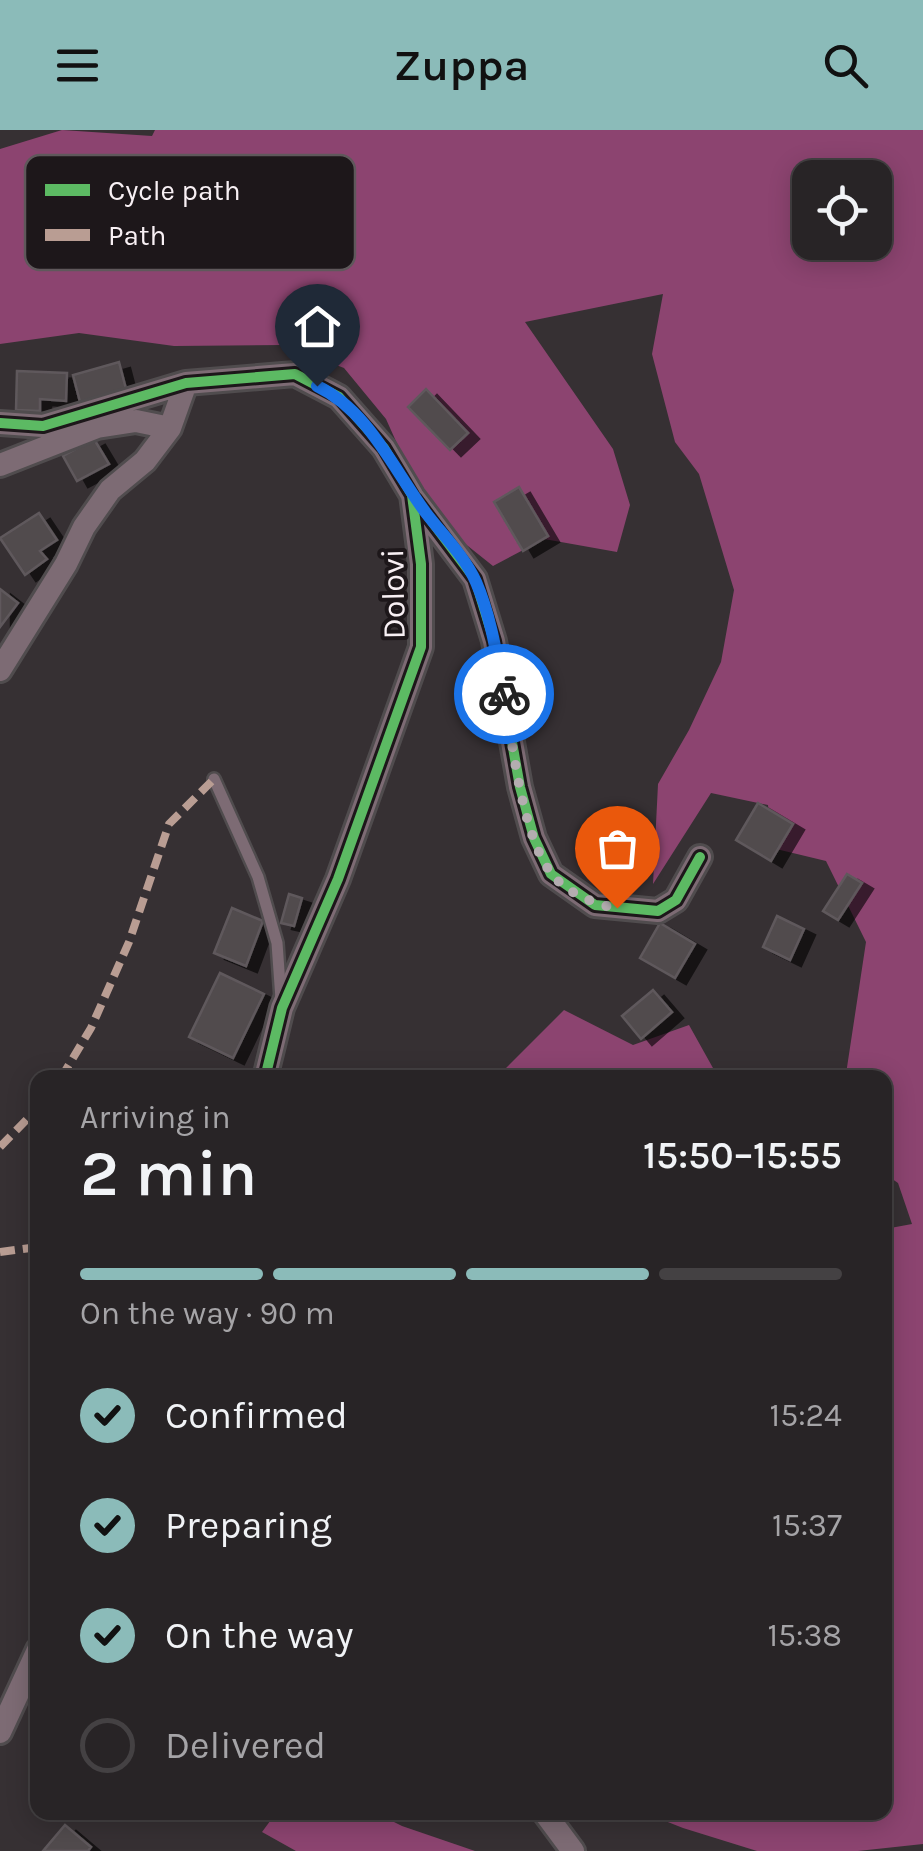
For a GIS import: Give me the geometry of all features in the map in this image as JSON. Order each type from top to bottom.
[{"type":"street","name":"Dolovi","points":[[0,423],[42,426],[186,383],[295,374],[339,396],[384,448],[412,495],[421,564],[422,647],[338,880],[282,1008],[266,1070]]},
{"type":"street","points":[[0,670],[66,564],[84,527],[110,490],[144,461],[170,428],[186,383]]},
{"type":"street","points":[[0,465],[97,427],[136,421],[170,428]]},
{"type":"street","points":[[412,495],[475,580],[494,641],[520,786],[534,838],[551,874],[595,905],[658,911],[676,900],[700,857]]},
{"type":"street","points":[[0,1732],[30,1667]]},
{"type":"street","points":[[550,1820],[573,1851]]},
{"type":"lane","points":[[214,779],[258,877],[277,943],[282,1008]]},
{"type":"shaded area","points":[[62,130],[152,136],[155,130],[923,130],[923,1844],[858,1851],[757,1851],[663,1820],[892,1820],[892,1228],[912,1224],[898,1183],[892,1179],[892,1070],[847,1070],[866,942],[826,861],[772,848],[768,805],[711,793],[653,884],[658,784],[721,662],[734,590],[699,474],[675,442],[652,354],[663,294],[525,322],[613,449],[630,505],[617,552],[544,539],[493,566],[429,515],[386,419],[344,368],[284,345],[174,346],[79,333],[0,344],[0,149]]},
{"type":"shaded area","points":[[564,1010],[633,1045],[689,1025],[714,1070],[504,1070]]},
{"type":"shaded area","points":[[271,1820],[390,1820],[475,1851],[296,1851],[262,1832]]},
{"type":"building","points":[[119,362],[126,389],[80,402],[73,375]]},
{"type":"building","points":[[17,371],[67,373],[66,401],[40,399],[40,411],[16,410]]},
{"type":"building","points":[[426,389],[468,433],[450,450],[408,407]]},
{"type":"building","points":[[94,439],[109,464],[77,481],[63,456]]},
{"type":"building","points":[[519,487],[548,536],[523,551],[494,502]]},
{"type":"building","points":[[39,513],[57,540],[40,551],[47,559],[25,575],[0,538]]},
{"type":"building","points":[[0,589],[18,603],[0,627]]},
{"type":"building","points":[[758,803],[793,824],[771,861],[736,840]]},
{"type":"building","points":[[847,874],[862,883],[838,920],[823,911]]},
{"type":"building","points":[[289,894],[302,898],[294,926],[281,923]]},
{"type":"building","points":[[232,908],[263,921],[246,966],[214,953]]},
{"type":"building","points":[[777,916],[804,929],[790,960],[763,947]]},
{"type":"building","points":[[660,923],[695,944],[675,978],[640,958]]},
{"type":"building","points":[[220,973],[264,994],[233,1058],[189,1037]]},
{"type":"building","points":[[653,990],[672,1012],[641,1039],[622,1016]]},
{"type":"building","points":[[65,1825],[91,1847],[88,1851],[43,1851]]},
{"type":"marked path","points":[[66,1070],[91,1028],[129,942],[169,824],[214,779]]},
{"type":"marked path","points":[[0,1147],[30,1116]]},
{"type":"marked path","points":[[0,1252],[30,1248]]},
{"type":"cycle path","points":[[0,423],[43,426],[186,383],[295,374],[339,397],[384,448],[412,495],[421,564],[421,647],[338,879],[282,1008],[267,1070]]},
{"type":"cycle path","points":[[415,499],[475,579],[494,641],[520,787],[534,838],[551,874],[595,905],[658,911],[676,900],[700,857]]},
{"type":"way so far","points":[[504,694],[520,786],[534,838],[551,874],[595,905],[617,908]]},
{"type":"route","points":[[317,386],[339,396],[384,448],[412,495],[475,580],[494,641],[504,694]]}]
